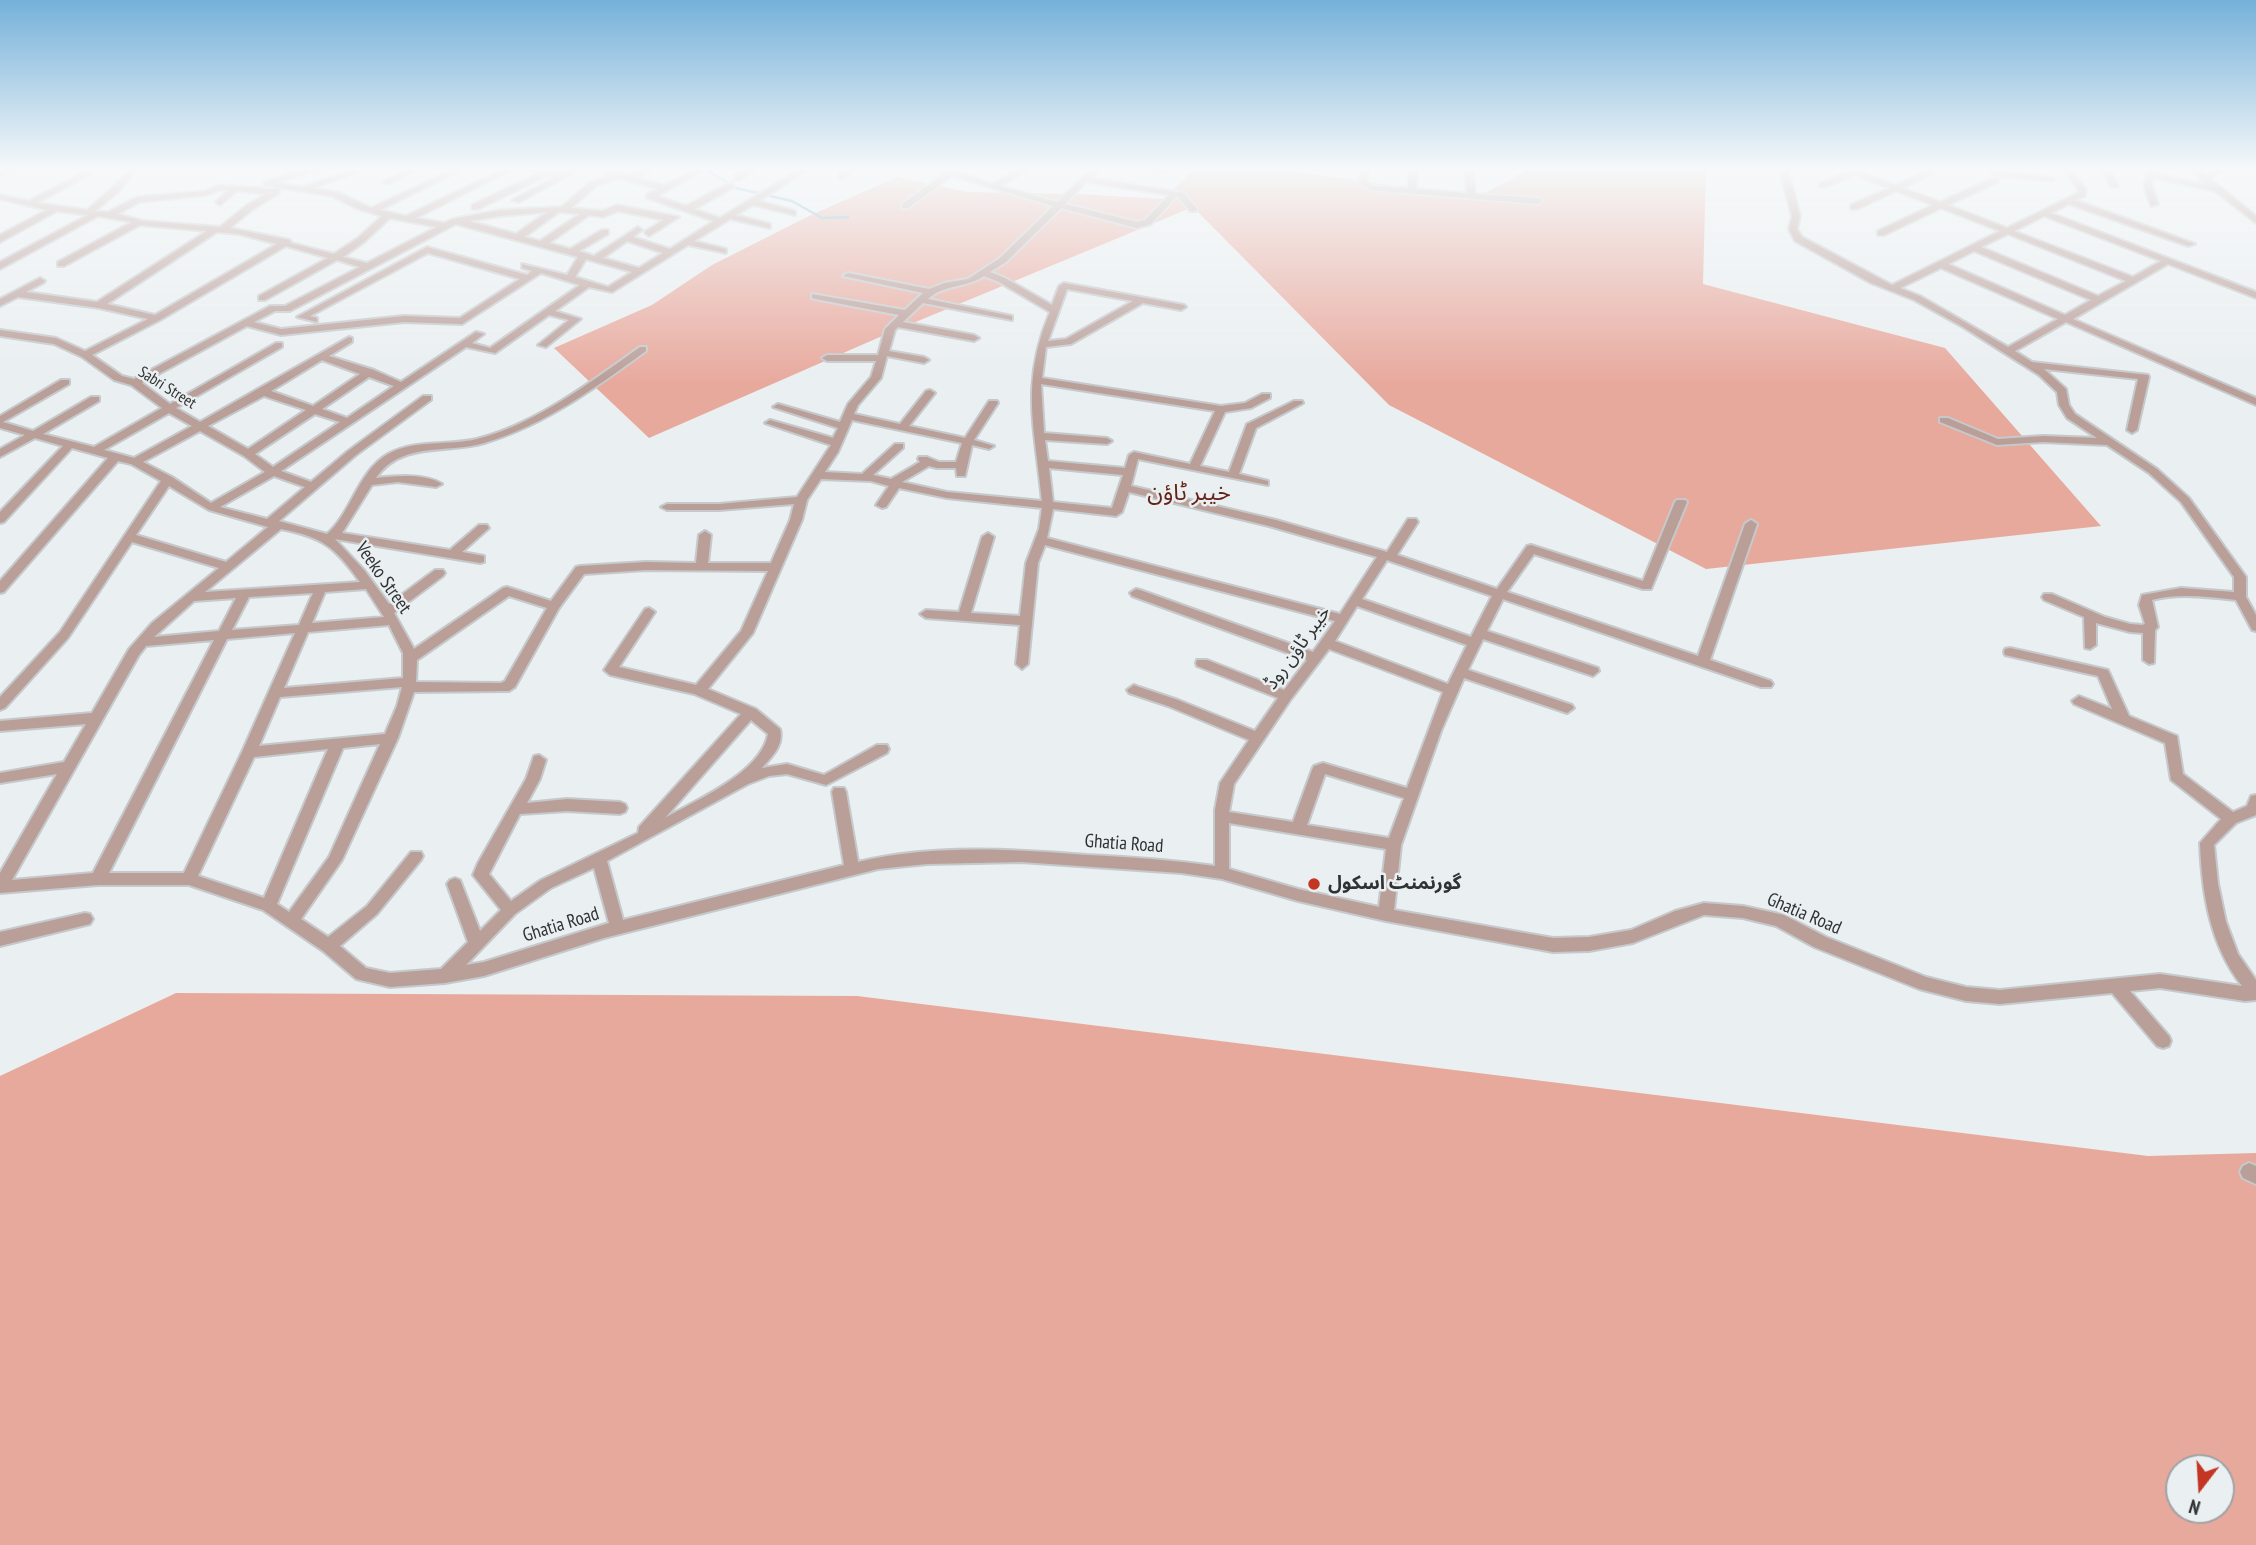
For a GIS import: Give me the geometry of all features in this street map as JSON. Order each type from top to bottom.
[{"type":"street","points":[[0,266],[46,239]]},
{"type":"street","points":[[61,264],[107,239]]},
{"type":"street","points":[[99,304],[202,239]]},
{"type":"street","points":[[273,239],[388,268]]},
{"type":"street","points":[[262,298],[363,239]]},
{"type":"street","points":[[135,383],[273,307],[287,309],[419,239]]},
{"type":"street","points":[[527,239],[640,271]]},
{"type":"street","points":[[543,243],[549,239]]},
{"type":"street","points":[[573,251],[593,239]]},
{"type":"street","points":[[598,257],[624,239]]},
{"type":"street","points":[[630,239],[671,252]]},
{"type":"street","points":[[525,266],[610,290],[692,239]]},
{"type":"street","points":[[699,691],[747,633],[796,520],[801,500],[838,443],[853,404],[876,378],[890,330],[930,292],[947,285],[971,281],[1003,260],[1024,239]]},
{"type":"street","points":[[1798,239],[1865,276],[1917,298],[2030,365],[2058,385],[2062,391],[2064,405],[2071,416],[2159,476],[2185,500],[2240,577],[2240,597],[2256,627]]},
{"type":"street","points":[[1893,288],[1993,239]]},
{"type":"street","points":[[2029,239],[2133,280]]},
{"type":"street","points":[[2111,239],[2256,295]]},
{"type":"street","points":[[2177,239],[2191,244]]},
{"type":"street","points":[[85,355],[287,242]]},
{"type":"street","points":[[687,242],[723,251]]},
{"type":"street","points":[[1975,248],[2099,300]]},
{"type":"street","points":[[314,320],[302,317],[388,268],[427,250],[528,278]]},
{"type":"street","points":[[569,279],[584,254]]},
{"type":"street","points":[[2008,352],[2168,261]]},
{"type":"street","points":[[1942,265],[2256,402]]},
{"type":"street","points":[[245,323],[281,332],[404,319],[462,321],[540,270]]},
{"type":"street","points":[[983,273],[1002,280],[1055,310]]},
{"type":"street","points":[[848,276],[930,292]]},
{"type":"street","points":[[0,303],[40,281]]},
{"type":"street","points":[[464,344],[492,351],[586,285]]},
{"type":"street","points":[[1022,664],[1032,563],[1041,540],[1048,505],[1045,464],[1039,436],[1037,380],[1043,344],[1064,286],[1181,307]]},
{"type":"street","points":[[17,294],[99,304],[157,317]]},
{"type":"street","points":[[815,296],[908,314]]},
{"type":"street","points":[[922,300],[1009,318]]},
{"type":"street","points":[[1043,344],[1068,342],[1140,301]]},
{"type":"street","points":[[543,345],[576,319],[547,312]]},
{"type":"street","points":[[897,324],[974,338]]},
{"type":"street","name":"Sabri Street","points":[[0,333],[56,341],[85,355],[118,378],[135,383],[170,409],[248,454],[273,472],[312,486]]},
{"type":"street","points":[[212,507],[273,472],[479,334]]},
{"type":"street","points":[[135,463],[263,392],[349,340]]},
{"type":"street","points":[[94,451],[279,345]]},
{"type":"street","points":[[332,537],[386,460],[402,452],[477,442],[544,417],[643,349]]},
{"type":"street","points":[[827,358],[883,355],[924,360]]},
{"type":"street","points":[[322,357],[404,386]]},
{"type":"street","points":[[2030,365],[2144,377],[2132,430]]},
{"type":"street","points":[[248,454],[370,372]]},
{"type":"street","points":[[1037,380],[1221,409],[1247,406],[1266,396]]},
{"type":"street","points":[[0,420],[65,382]]},
{"type":"street","points":[[263,392],[349,422]]},
{"type":"street","points":[[903,427],[930,393]]},
{"type":"street","points":[[0,887],[95,718],[156,626],[273,525],[312,486],[427,398]]},
{"type":"street","points":[[0,454],[95,399]]},
{"type":"street","points":[[882,505],[894,483],[925,461],[961,470],[967,441],[993,403]]},
{"type":"street","points":[[1233,476],[1251,426],[1297,403]]},
{"type":"street","points":[[778,407],[846,421],[903,427],[989,446]]},
{"type":"street","points":[[1194,466],[1221,409]]},
{"type":"street","points":[[1944,420],[1997,442],[2043,439],[2109,442]]},
{"type":"street","points":[[770,423],[838,443]]},
{"type":"street","name":"Veeko Street","points":[[0,425],[135,463],[169,479],[212,507],[273,525],[332,537],[389,616],[409,653],[409,685],[391,738],[335,860],[292,920]]},
{"type":"street","points":[[1039,436],[1107,441]]},
{"type":"street","points":[[0,519],[71,443]]},
{"type":"street","points":[[865,477],[900,446]]},
{"type":"street","points":[[817,475],[865,477],[947,495],[1116,512],[1134,455],[1264,483]]},
{"type":"street","points":[[0,589],[116,457]]},
{"type":"street","points":[[1045,464],[1129,472]]},
{"type":"street","points":[[0,705],[64,635],[169,479]]},
{"type":"street","points":[[370,482],[398,479],[436,484]]},
{"type":"street","points":[[1125,488],[1272,523],[1387,556],[1766,684]]},
{"type":"street","points":[[667,507],[719,507],[801,500]]},
{"type":"street","points":[[1386,915],[1394,845],[1451,690],[1500,593],[1531,549],[1647,586],[1681,502]]},
{"type":"street","name":"خیبر ٹاؤن روڈ","points":[[1222,873],[1222,816],[1227,783],[1286,696],[1327,643],[1412,522]]},
{"type":"street","points":[[1703,661],[1751,524]]},
{"type":"street","points":[[453,554],[483,528]]},
{"type":"street","points":[[702,567],[705,535]]},
{"type":"street","points":[[129,537],[227,566]]},
{"type":"street","points":[[332,537],[480,559]]},
{"type":"street","points":[[964,616],[988,537]]},
{"type":"street","points":[[1041,540],[1343,619]]},
{"type":"street","points":[[275,693],[409,685],[504,688],[510,684],[554,606],[580,570],[775,567]]},
{"type":"street","points":[[143,642],[304,629],[389,616],[439,573]]},
{"type":"street","points":[[190,597],[369,585]]},
{"type":"street","points":[[189,879],[321,589]]},
{"type":"street","points":[[409,659],[507,591],[554,606]]},
{"type":"street","points":[[97,879],[245,592]]},
{"type":"street","points":[[2149,660],[2151,626],[2145,605],[2146,598],[2166,593],[2207,592],[2240,597]]},
{"type":"street","points":[[1136,593],[1315,657]]},
{"type":"street","points":[[2048,597],[2121,626],[2149,629]]},
{"type":"street","points":[[1355,601],[1593,671]]},
{"type":"street","points":[[649,612],[610,670],[699,691],[751,712],[775,733],[773,746],[743,782]]},
{"type":"street","points":[[926,614],[1027,621]]},
{"type":"street","points":[[2090,614],[2090,645]]},
{"type":"street","points":[[1327,643],[1451,690]]},
{"type":"street","points":[[2010,652],[2103,673],[2123,719]]},
{"type":"street","points":[[1202,663],[1286,696]]},
{"type":"street","points":[[1460,672],[1567,708]]},
{"type":"street","points":[[1134,690],[1258,738]]},
{"type":"street","points":[[2080,701],[2172,740],[2176,776],[2231,819]]},
{"type":"street","points":[[635,841],[751,712]]},
{"type":"street","points":[[0,726],[95,718]]},
{"type":"street","points":[[249,752],[391,738]]},
{"type":"street","points":[[268,906],[337,745]]},
{"type":"street","points":[[445,976],[510,910],[546,884],[635,841],[766,771],[789,769],[817,780],[826,780],[882,749]]},
{"type":"street","points":[[510,910],[481,875],[533,779],[539,760]]},
{"type":"street","points":[[0,778],[68,767]]},
{"type":"street","points":[[1298,829],[1319,770],[1323,768],[1413,795]]},
{"type":"street","points":[[839,792],[852,868]]},
{"type":"street","points":[[516,809],[567,805],[620,808]]},
{"type":"street","points":[[2255,808],[2231,819],[2207,843],[2208,881],[2224,945],[2242,976],[2256,992]]},
{"type":"street","points":[[1222,816],[1394,845]]},
{"type":"street","points":[[329,946],[372,910],[416,856]]},
{"type":"street","name":"Ghatia Road","points":[[0,887],[97,879],[189,879],[268,906],[329,946],[362,974],[390,980],[445,976],[484,969],[618,928],[852,868],[927,858],[1021,856],[1181,867],[1222,873],[1298,895],[1386,915],[1553,945],[1589,944],[1633,936],[1703,909],[1743,912],[1779,920],[1820,942],[1925,984],[1966,994],[2000,997],[2160,981],[2245,994],[2256,992]]},
{"type":"street","points":[[599,858],[618,928]]},
{"type":"street","points":[[455,884],[477,945]]},
{"type":"street","points":[[0,939],[85,919]]},
{"type":"street","points":[[2117,987],[2163,1041]]},
{"type":"shaded area","points":[[763,239],[1116,239],[889,333],[649,438],[554,348],[652,305],[712,265]]},
{"type":"shaded area","points":[[1225,239],[1704,239],[1703,284],[1945,348],[2101,526],[1706,569],[1389,405]]},
{"type":"shaded area","points":[[176,993],[857,996],[2148,1156],[2256,1153],[2256,1545],[0,1545],[0,1076]]},
{"type":"place","name":"گورنمنٹ اسکول","points":[[1314,884]]},
{"type":"district","name":"خیبر ٹاؤن","points":[[1189,493]]}]
